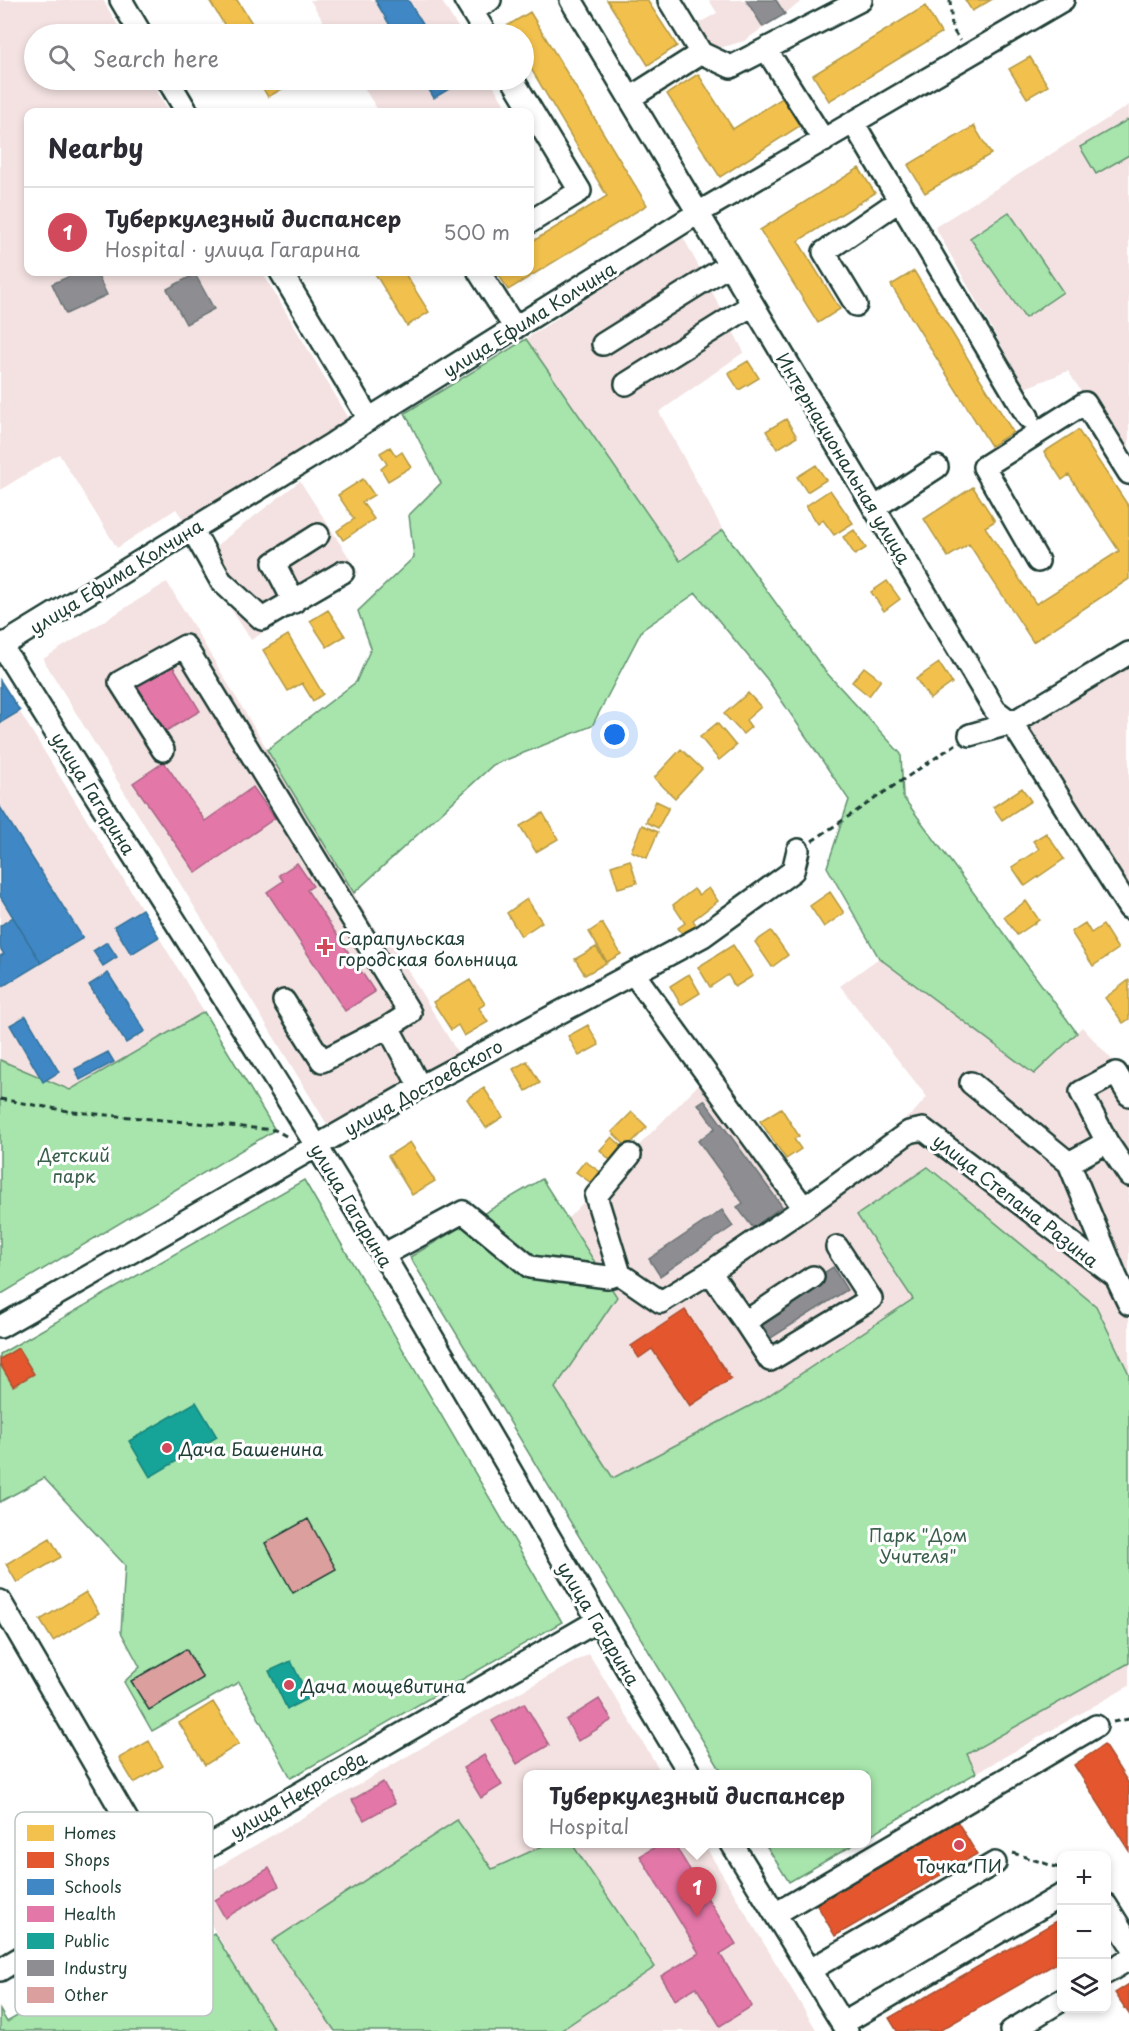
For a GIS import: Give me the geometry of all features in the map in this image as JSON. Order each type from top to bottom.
[{"type":"street","points":[[121,0],[135,24]]},
{"type":"street","name":"Интернациональная улица","points":[[571,0],[996,710],[1012,723],[1126,897]]},
{"type":"street","points":[[669,0],[701,53],[731,67],[861,0]]},
{"type":"street","name":"улица Ефима Колчина","points":[[1,645],[332,444],[698,213],[1063,0]]},
{"type":"street","points":[[476,4],[483,24]]},
{"type":"street","points":[[766,49],[824,141]]},
{"type":"street","points":[[630,98],[701,53]]},
{"type":"street","points":[[174,90],[185,108]]},
{"type":"street","points":[[519,90],[530,108]]},
{"type":"street","points":[[534,115],[580,191],[534,220]]},
{"type":"street","points":[[854,124],[1028,417]]},
{"type":"street","points":[[856,305],[824,252],[900,200]]},
{"type":"street","points":[[603,344],[729,265]]},
{"type":"street","points":[[283,276],[369,419]]},
{"type":"street","points":[[482,276],[515,328]]},
{"type":"street","points":[[626,384],[752,305]]},
{"type":"street","points":[[1038,561],[984,467],[1085,403],[1129,473]]},
{"type":"street","points":[[874,507],[937,467]]},
{"type":"street","points":[[192,529],[221,581],[262,620],[343,572]]},
{"type":"street","points":[[294,602],[274,563],[318,535]]},
{"type":"street","name":"улица Гагарина","points":[[1,645],[317,1146],[688,1770]]},
{"type":"street","points":[[163,750],[120,682],[184,646],[410,1013],[322,1061],[284,1001]]},
{"type":"street","points":[[970,735],[1012,723],[1129,653]]},
{"type":"street","name":"улица Достоевского","points":[[0,1328],[420,1088],[703,936],[792,871],[798,850]]},
{"type":"street","points":[[634,974],[804,1208]]},
{"type":"street","points":[[388,1027],[420,1088]]},
{"type":"street","points":[[1129,1095],[1116,1073],[1081,1092],[1107,1142],[1129,1175]]},
{"type":"street","points":[[971,1083],[1069,1163],[1116,1277]]},
{"type":"street","name":"улица Степана Разина","points":[[620,1274],[661,1302],[710,1272],[804,1208],[909,1131],[923,1129],[1116,1277],[1129,1304]]},
{"type":"street","points":[[1069,1163],[1107,1142]]},
{"type":"street","points":[[383,1255],[463,1212],[530,1267],[608,1277],[620,1274],[596,1196],[630,1155]]},
{"type":"street","points":[[710,1272],[770,1360],[871,1299],[837,1247]]},
{"type":"street","points":[[744,1322],[813,1277]]},
{"type":"street","points":[[0,1601],[122,1812]]},
{"type":"street","name":"улица Некрасова","points":[[213,1844],[597,1621]]},
{"type":"street","points":[[775,1914],[1096,1726]]},
{"type":"street","points":[[734,1848],[844,2028],[1057,1899]]},
{"type":"street","points":[[810,1970],[1004,1858]]},
{"type":"street","points":[[1111,1912],[1129,1942]]},
{"type":"street","points":[[1111,1970],[1129,1959]]},
{"type":"street","name":"улица Некрасова","points":[[0,1970],[15,1961]]},
{"type":"street","points":[[1011,2031],[1057,2003]]},
{"type":"path","points":[[950,0],[952,28],[969,56]]},
{"type":"path","points":[[798,850],[970,735]]},
{"type":"path","points":[[0,1099],[74,1113],[275,1130],[289,1137]]},
{"type":"path","points":[[1004,1858],[1057,1868]]},
{"type":"shaded area","points":[[0,0],[103,0],[117,24],[24,24],[24,90],[156,90],[167,108],[24,108],[24,276],[264,276],[350,420],[187,525],[176,509],[117,548],[59,454],[0,490]]},
{"type":"shaded area","points":[[310,0],[441,0],[456,24],[325,24]]},
{"type":"shaded area","points":[[709,0],[804,0],[744,41],[713,50],[697,24],[717,13]]},
{"type":"shaded area","points":[[365,90],[496,90],[507,108],[376,108]]},
{"type":"shaded area","points":[[1129,105],[1129,466],[1068,371],[1025,388],[935,227]]},
{"type":"shaded area","points":[[682,235],[744,352],[659,412],[723,530],[680,561],[526,339]]},
{"type":"shaded area","points":[[300,481],[359,573],[251,640],[199,559]]},
{"type":"shaded area","points":[[167,582],[381,939],[387,936],[459,1055],[333,1134],[43,659]]},
{"type":"shaded area","points":[[1129,664],[1129,890],[1028,726]]},
{"type":"shaded area","points":[[0,680],[204,1012],[70,1090],[0,1060]]},
{"type":"shaded area","points":[[879,958],[1034,1074],[1082,1027],[1125,1074],[1129,1071],[1129,1374],[1096,1306],[857,1215],[914,1299],[763,1399],[613,1478],[554,1388],[617,1297],[567,1219],[699,1084],[789,1205],[913,1113],[927,1097],[840,986]]},
{"type":"shaded area","points":[[589,1654],[660,1770],[523,1770],[523,1848],[706,1848],[817,2031],[275,2031],[213,1928],[213,1870],[471,1719]]},
{"type":"shaded area","points":[[1129,1663],[1129,1686],[976,1773],[967,1754]]},
{"type":"green space","points":[[1129,119],[1129,155],[1096,174],[1080,147]]},
{"type":"green space","points":[[1009,212],[1063,292],[1025,318],[970,238]]},
{"type":"green space","points":[[526,339],[680,561],[723,530],[825,671],[901,754],[903,797],[1077,1033],[1034,1074],[879,958],[827,867],[849,800],[767,679],[696,593],[642,630],[592,726],[493,765],[354,893],[267,750],[356,682],[371,648],[358,611],[414,557],[409,515],[441,483],[405,413]]},
{"type":"green space","name":"Детский парк","points":[[204,1012],[275,1130],[0,1295],[0,1060],[70,1090]]},
{"type":"green space","name":"Парк \"Дом Учителя\"","points":[[928,1167],[1096,1306],[1129,1374],[1129,1663],[967,1754],[976,1773],[871,1835],[871,1770],[721,1770],[410,1257],[542,1179],[617,1297],[555,1388],[613,1478],[763,1399],[913,1299],[857,1215]]},
{"type":"green space","points":[[304,1180],[562,1622],[291,1778],[239,1682],[152,1731],[124,1682],[140,1667],[121,1632],[125,1565],[44,1478],[0,1502],[0,1354]]},
{"type":"green space","points":[[457,1820],[492,1869],[538,1848],[575,1848],[655,1967],[560,2031],[335,2031],[272,1941]]},
{"type":"green space","points":[[768,1848],[848,1848],[789,1882]]},
{"type":"green space","points":[[213,1934],[275,2031],[0,2031],[0,2010],[7,2022],[17,2016],[213,2016]]},
{"type":"building: Homes","points":[[209,0],[237,0],[253,24],[224,24]]},
{"type":"building: Homes","points":[[607,0],[647,0],[677,46],[648,65]]},
{"type":"building: Homes","points":[[965,0],[991,0],[972,11]]},
{"type":"building: Homes","points":[[925,6],[941,33],[829,101],[813,75]]},
{"type":"building: Homes","points":[[530,12],[647,205],[534,274],[534,241],[607,196],[534,74],[534,24],[510,24]]},
{"type":"building: Homes","points":[[1030,57],[1048,86],[1027,98],[1009,69]]},
{"type":"building: Homes","points":[[698,74],[733,129],[784,97],[801,125],[720,177],[667,94]]},
{"type":"building: Homes","points":[[264,90],[280,90],[268,97]]},
{"type":"building: Homes","points":[[974,126],[991,154],[925,193],[908,165]]},
{"type":"building: Homes","points":[[859,168],[875,193],[798,241],[840,309],[818,323],[760,230]]},
{"type":"building: Homes","points":[[914,271],[1013,432],[991,446],[891,285]]},
{"type":"building: Homes","points":[[376,276],[406,276],[429,312],[407,326]]},
{"type":"building: Homes","points":[[499,276],[531,276],[508,290]]},
{"type":"building: Homes","points":[[748,361],[759,378],[739,390],[728,373]]},
{"type":"building: Homes","points":[[786,419],[797,437],[777,449],[766,431]]},
{"type":"building: Homes","points":[[1078,430],[1129,507],[1129,579],[1033,642],[969,544],[948,557],[924,519],[973,487],[995,521],[985,527],[1036,604],[1119,551],[1069,475],[1062,480],[1044,452]]},
{"type":"building: Homes","points":[[390,447],[396,456],[402,452],[411,467],[388,481],[381,469],[387,464],[380,453]]},
{"type":"building: Homes","points":[[816,465],[826,480],[807,492],[797,477]]},
{"type":"building: Homes","points":[[363,479],[374,495],[362,502],[374,519],[343,540],[337,531],[354,519],[338,495]]},
{"type":"building: Homes","points":[[830,490],[853,523],[834,535],[823,520],[818,524],[806,506]]},
{"type":"building: Homes","points":[[854,530],[866,548],[855,555],[843,537]]},
{"type":"building: Homes","points":[[887,581],[900,599],[884,611],[871,592]]},
{"type":"building: Homes","points":[[328,610],[345,636],[327,647],[310,621]]},
{"type":"building: Homes","points":[[288,635],[323,694],[313,701],[302,683],[288,691],[263,650]]},
{"type":"building: Homes","points":[[939,663],[952,683],[930,699],[916,679]]},
{"type":"building: Homes","points":[[864,667],[881,680],[869,696],[852,682]]},
{"type":"building: Homes","points":[[748,693],[761,707],[746,720],[751,727],[743,734],[724,714]]},
{"type":"building: Homes","points":[[717,723],[736,746],[719,760],[700,737]]},
{"type":"building: Homes","points":[[681,749],[702,769],[675,798],[654,778]]},
{"type":"building: Homes","points":[[1022,788],[1031,801],[1002,820],[993,807]]},
{"type":"building: Homes","points":[[656,801],[669,807],[658,828],[646,822]]},
{"type":"building: Homes","points":[[543,813],[558,839],[536,852],[520,826]]},
{"type":"building: Homes","points":[[642,825],[658,832],[647,858],[631,851]]},
{"type":"building: Homes","points":[[1046,833],[1064,859],[1025,886],[1012,867],[1039,849],[1033,841]]},
{"type":"building: Homes","points":[[630,860],[637,883],[618,888],[611,866]]},
{"type":"building: Homes","points":[[709,888],[718,901],[693,920],[699,930],[686,939],[678,928],[685,923],[673,905],[694,889],[699,895]]},
{"type":"building: Homes","points":[[830,892],[844,913],[824,927],[810,906]]},
{"type":"building: Homes","points":[[527,899],[542,922],[521,936],[507,913]]},
{"type":"building: Homes","points":[[1026,901],[1039,920],[1017,935],[1004,917]]},
{"type":"building: Homes","points":[[602,923],[621,954],[607,962],[589,932]]},
{"type":"building: Homes","points":[[1085,923],[1091,933],[1103,925],[1118,949],[1093,966],[1071,932]]},
{"type":"building: Homes","points":[[771,931],[788,955],[772,967],[755,942]]},
{"type":"building: Homes","points":[[733,945],[753,976],[735,987],[728,975],[710,987],[698,967]]},
{"type":"building: Homes","points":[[596,947],[606,963],[585,975],[575,959]]},
{"type":"building: Homes","points":[[689,974],[700,993],[681,1005],[670,986]]},
{"type":"building: Homes","points":[[470,980],[485,1004],[479,1008],[488,1022],[464,1036],[458,1025],[451,1030],[433,1002]]},
{"type":"building: Homes","points":[[1129,980],[1129,1019],[1123,1023],[1105,998]]},
{"type":"building: Homes","points":[[588,1025],[599,1045],[579,1056],[568,1036]]},
{"type":"building: Homes","points":[[527,1061],[540,1083],[526,1091],[513,1069]]},
{"type":"building: Homes","points":[[484,1088],[503,1117],[486,1128],[467,1099]]},
{"type":"building: Homes","points":[[781,1108],[799,1136],[794,1139],[801,1149],[786,1159],[760,1121]]},
{"type":"building: Homes","points":[[632,1112],[647,1127],[627,1147],[612,1132]]},
{"type":"building: Homes","points":[[612,1137],[624,1148],[611,1161],[600,1150]]},
{"type":"building: Homes","points":[[410,1142],[435,1181],[412,1195],[388,1156]]},
{"type":"building: Homes","points":[[585,1161],[603,1174],[594,1185],[576,1172]]},
{"type":"building: Homes","points":[[50,1538],[61,1557],[17,1583],[6,1564]]},
{"type":"building: Homes","points":[[86,1592],[99,1613],[53,1641],[40,1620]]},
{"type":"building: Homes","points":[[213,1702],[239,1744],[205,1765],[179,1723]]},
{"type":"building: Homes","points":[[149,1741],[163,1766],[134,1783],[119,1758]]},
{"type":"building: Shops","points":[[685,1310],[731,1379],[690,1406],[652,1349],[639,1358],[631,1346]]},
{"type":"building: Shops","points":[[18,1348],[34,1374],[13,1386],[0,1364],[0,1359]]},
{"type":"building: Shops","points":[[1104,1745],[1129,1784],[1129,1851],[1074,1765]]},
{"type":"building: Shops","points":[[957,1821],[977,1854],[835,1936],[816,1903]]},
{"type":"building: Shops","points":[[1057,1921],[1057,1963],[939,2031],[897,2031],[889,2018]]},
{"type":"building: Shops","points":[[1129,1984],[1129,2014],[1115,1993]]},
{"type":"building: Schools","points":[[375,0],[408,0],[423,24],[389,24]]},
{"type":"building: Schools","points":[[429,90],[447,90],[434,98]]},
{"type":"building: Schools","points":[[0,680],[20,711],[0,723]]},
{"type":"building: Schools","points":[[0,807],[83,938],[41,963],[0,896]]},
{"type":"building: Schools","points":[[142,909],[159,937],[131,954],[114,926]]},
{"type":"building: Schools","points":[[13,917],[41,963],[0,988],[0,956],[4,954],[0,948],[0,926]]},
{"type":"building: Schools","points":[[107,942],[117,957],[103,966],[93,951]]},
{"type":"building: Schools","points":[[108,973],[145,1031],[126,1043],[89,985]]},
{"type":"building: Schools","points":[[26,1016],[59,1072],[43,1082],[10,1025]]},
{"type":"building: Schools","points":[[108,1052],[114,1062],[80,1080],[75,1069]]},
{"type":"building: Health","points":[[168,658],[200,711],[161,734],[130,682]]},
{"type":"building: Health","points":[[164,762],[205,821],[253,787],[275,818],[196,873],[133,783]]},
{"type":"building: Health","points":[[297,863],[313,886],[307,890],[375,992],[345,1011],[267,892],[283,881],[279,875]]},
{"type":"building: Health","points":[[599,1699],[612,1720],[578,1741],[566,1720]]},
{"type":"building: Health","points":[[524,1703],[549,1745],[517,1764],[492,1721]]},
{"type":"building: Health","points":[[484,1755],[502,1785],[481,1798],[463,1768]]},
{"type":"building: Health","points":[[383,1782],[395,1803],[364,1820],[352,1800]]},
{"type":"building: Health","points":[[653,1848],[676,1848],[736,1944],[720,1954],[752,2006],[720,2026],[696,1987],[675,2000],[661,1976],[699,1953],[640,1856]]},
{"type":"building: Health","points":[[269,1868],[279,1886],[225,1918],[215,1900]]},
{"type":"building: Public","points":[[196,1402],[217,1437],[150,1477],[129,1441]]},
{"type":"building: Public","name":"Дача мощевитина","points":[[291,1661],[309,1698],[287,1709],[269,1671]]},
{"type":"building: Industry","points":[[746,0],[776,0],[785,14],[763,27]]},
{"type":"building: Industry","points":[[70,276],[98,276],[107,295],[66,314],[52,284]]},
{"type":"building: Industry","points":[[191,276],[196,276],[214,309],[186,324],[167,289]]},
{"type":"building: Industry","points":[[704,1100],[782,1206],[753,1228],[737,1207],[743,1203],[698,1141],[715,1128],[698,1104]]},
{"type":"building: Industry","points":[[722,1210],[733,1226],[660,1276],[649,1259]]},
{"type":"building: Industry","points":[[833,1267],[847,1290],[763,1343],[749,1320]]},
{"type":"building: Other","points":[[308,1519],[336,1569],[293,1593],[265,1543]]},
{"type":"building: Other","points":[[186,1649],[203,1678],[149,1710],[131,1681]]},
{"type":"place","name":"Сарапульская городская больница","points":[[325,947]]},
{"type":"place","name":"Дача Башенина","points":[[167,1448]]},
{"type":"place","name":"Дача мощевитина","points":[[289,1685]]},
{"type":"place","name":"Точка ПИ","points":[[959,1845]]},
{"type":"place","name":"Туберкулезный диспансер","points":[[697,1917]]}]
